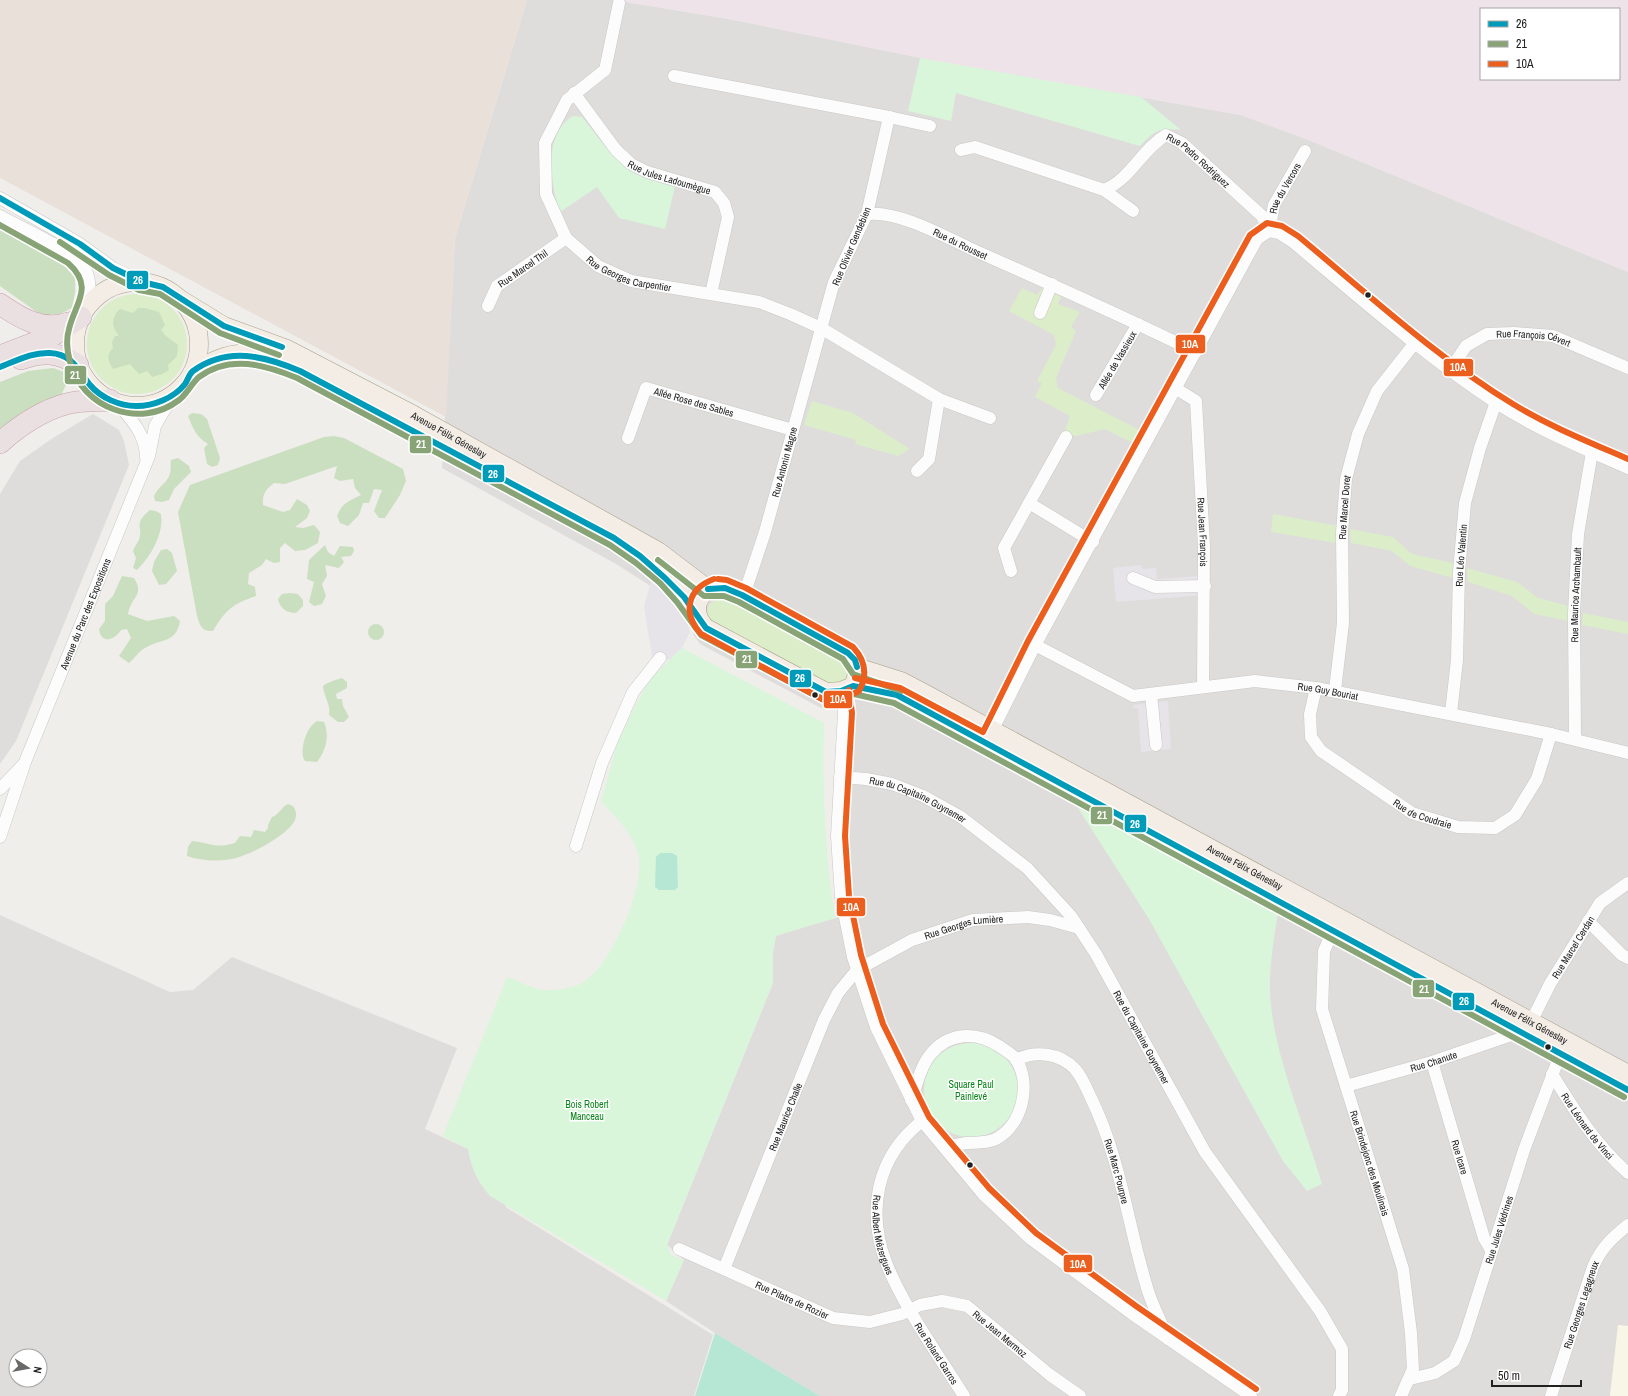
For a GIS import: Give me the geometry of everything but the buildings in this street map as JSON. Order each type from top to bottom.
[{"type":"highway","points":[[0,304],[22,318],[44,326],[66,324],[84,312]]},
{"type":"highway","points":[[0,356],[52,336],[84,312]]},
{"type":"highway","points":[[0,367],[27,357],[51,353],[65,357],[78,365]]},
{"type":"highway","points":[[0,443],[16,429],[50,410],[67,404],[113,401]]},
{"type":"main road","points":[[142,282],[163,287],[180,299],[192,315],[198,334],[198,354],[192,373],[184,384],[174,394],[156,403],[136,406],[113,401],[96,391],[86,379],[78,365],[75,349],[76,332],[84,312],[102,292],[121,284],[142,282]]},
{"type":"main road","name":"Avenue Félix Géneslay","points":[[180,299],[224,326],[287,349],[414,416],[658,551],[708,589]]},
{"type":"main road","name":"Avenue Félix Géneslay","points":[[192,373],[213,360],[237,354],[262,356],[300,371],[614,538],[656,570],[680,593],[706,628],[770,663],[826,692],[847,689],[897,695],[989,737],[1525,1027],[1563,1047],[1628,1074]]},
{"type":"main road","points":[[697,614],[698,604],[702,595],[708,589],[725,588],[742,595],[848,653],[858,667],[857,677],[847,689]]},
{"type":"main road","name":"Avenue Félix Géneslay","points":[[858,667],[901,681],[989,737]]},
{"type":"main road","name":"Avenue Félix Géneslay","points":[[1563,1047],[1628,1090]]},
{"type":"street","name":"Rue Georges Carpentier","points":[[619,3],[605,70],[567,100],[545,143],[546,194],[566,238],[598,266],[631,281],[759,302],[821,328],[939,399],[990,418]]},
{"type":"street","points":[[674,76],[930,126]]},
{"type":"street","name":"Rue Jules Ladoumègue","points":[[574,93],[616,150],[631,164],[647,172],[715,192],[724,203],[728,217],[711,294]]},
{"type":"street","name":"Rue Olivier Gendebien","points":[[821,328],[834,282],[866,214],[890,117]]},
{"type":"street","name":"Rue Pedro Rodriguez","points":[[1104,190],[1117,185],[1155,142],[1166,135],[1182,144],[1262,216],[1269,231]]},
{"type":"street","points":[[961,150],[975,147],[1104,190],[1133,211]]},
{"type":"street","name":"Rue du Vercors","points":[[1269,231],[1274,205],[1305,151]]},
{"type":"street","points":[[0,198],[80,244],[114,268],[142,282]]},
{"type":"street","name":"Rue du Rousset","points":[[866,214],[877,213],[908,221],[1052,284],[1196,352]]},
{"type":"street","points":[[0,216],[80,261],[88,277],[90,288],[84,312]]},
{"type":"street","points":[[989,737],[1035,646],[1257,239],[1269,231],[1279,233],[1293,242],[1414,344],[1496,402],[1548,432],[1628,468]]},
{"type":"street","name":"Rue Marcel Thil","points":[[488,306],[497,286],[566,238]]},
{"type":"street","points":[[1040,313],[1052,284]]},
{"type":"street","name":"Allée de Vassieux","points":[[1096,395],[1138,324]]},
{"type":"street","name":"Rue Antonin Magne","points":[[742,595],[748,583],[765,532],[821,328]]},
{"type":"street","name":"Rue François Cévert","points":[[1450,370],[1466,346],[1487,334],[1514,333],[1553,336],[1628,368]]},
{"type":"street","name":"Rue Marcel Doret","points":[[1335,690],[1343,623],[1342,533],[1346,479],[1358,434],[1377,391],[1414,344]]},
{"type":"street","name":"Allée Rose des Sables","points":[[628,438],[646,388],[793,430]]},
{"type":"street","name":"Rue Jean François","points":[[1175,388],[1196,401],[1205,586],[1203,687]]},
{"type":"street","name":"Avenue du Parc des Expositions","points":[[1,832],[25,762],[145,465],[152,446],[155,426],[174,394]]},
{"type":"street","points":[[917,471],[929,458],[939,399]]},
{"type":"street","name":"Avenue du Parc des Expositions","points":[[113,401],[139,429],[145,450],[145,465]]},
{"type":"street","name":"Rue Léo Valentin","points":[[1451,713],[1457,660],[1459,572],[1465,503],[1480,448],[1496,402]]},
{"type":"street","points":[[1011,571],[1004,548],[1066,437]]},
{"type":"street","name":"Rue Maurice Archambault","points":[[1575,739],[1574,613],[1578,534],[1592,452]]},
{"type":"street","points":[[1030,503],[1093,542]]},
{"type":"street","points":[[1133,578],[1155,587],[1205,586]]},
{"type":"street","name":"Rue Guy Bouriat","points":[[1035,646],[1133,696],[1255,681],[1335,690],[1575,739],[1628,752]]},
{"type":"street","points":[[576,846],[602,762],[633,692],[660,658]]},
{"type":"street","name":"Rue de Coudraie","points":[[1316,688],[1310,714],[1311,737],[1321,751],[1412,813],[1458,827],[1495,828],[1515,814],[1537,779],[1551,734]]},
{"type":"street","points":[[847,689],[844,713],[837,836],[841,897],[857,970],[876,1027],[922,1121],[983,1194],[1031,1239],[1168,1339],[1251,1396]]},
{"type":"street","points":[[1151,694],[1156,745]]},
{"type":"street","name":"Avenue du Parc des Expositions","points":[[0,789],[25,762]]},
{"type":"street","name":"Rue du Capitaine Guynemer","points":[[840,776],[866,778],[892,784],[923,796],[960,817],[1027,868],[1061,904],[1096,954],[1205,1152],[1320,1311],[1342,1349],[1342,1390],[1339,1396]]},
{"type":"street","name":"Rue Marcel Cerdan","points":[[1525,1027],[1600,903],[1628,883]]},
{"type":"street","name":"Rue Georges Lumière","points":[[857,970],[912,940],[973,920],[1028,917],[1050,920],[1078,928]]},
{"type":"street","points":[[1588,921],[1622,955],[1628,958]]},
{"type":"street","name":"Rue Brindejonc des Moulinais","points":[[1336,924],[1324,952],[1322,1009],[1403,1269],[1411,1333],[1412,1368],[1410,1378],[1401,1396]]},
{"type":"street","name":"Rue Maurice Challe","points":[[724,1269],[824,1020],[838,993],[857,970]]},
{"type":"street","name":"Rue Chanute","points":[[1346,1086],[1432,1062],[1525,1027]]},
{"type":"street","points":[[911,1100],[929,1056],[947,1040],[963,1034],[979,1037],[992,1041],[1016,1060],[1023,1078],[1024,1094],[1020,1111],[1011,1126],[997,1138],[985,1143],[967,1143],[945,1148]]},
{"type":"street","name":"Rue Jules Védrines","points":[[1410,1378],[1435,1373],[1454,1361],[1464,1339],[1484,1281],[1491,1250],[1524,1150],[1563,1047]]},
{"type":"street","name":"Rue Marc Pourpre","points":[[1016,1060],[1024,1056],[1037,1053],[1062,1060],[1075,1069],[1087,1090],[1099,1113],[1115,1162],[1149,1292],[1168,1339]]},
{"type":"street","name":"Rue Icare","points":[[1432,1062],[1484,1238],[1491,1250]]},
{"type":"street","name":"Rue Léonard de Vinci","points":[[1552,1074],[1590,1133],[1611,1158],[1628,1173]]},
{"type":"street","name":"Rue Albert Mézergues","points":[[910,1309],[887,1266],[878,1233],[877,1199],[882,1173],[893,1150],[906,1134],[922,1121]]},
{"type":"street","name":"Rue Georges Legagneux","points":[[1551,1396],[1595,1262],[1600,1251],[1611,1238],[1628,1225]]},
{"type":"street","name":"Rue Pilatre de Rozier","points":[[679,1249],[833,1318],[870,1322],[902,1314],[910,1309]]},
{"type":"street","name":"Rue Jean Mermoz","points":[[910,1309],[920,1305],[942,1301],[967,1306],[1050,1375],[1080,1396]]},
{"type":"street","name":"Rue Roland Garros","points":[[910,1309],[964,1396]]},
{"type":"shaded area","points":[[0,0],[527,0],[455,238],[446,417],[0,178]]},
{"type":"shaded area","points":[[527,0],[614,0],[729,19],[941,62],[1241,115],[1306,139],[1628,272],[1628,1396],[820,1396],[715,1333],[666,1301],[684,1260],[667,1245],[773,983],[773,952],[776,935],[839,917],[839,716],[837,699],[821,708],[700,644],[693,634],[692,623],[677,606],[660,592],[616,564],[442,468],[455,238]]},
{"type":"shaded area","points":[[614,0],[1628,0],[1628,272],[1306,139],[1241,115],[941,62],[729,19]]},
{"type":"shaded area","points":[[93,414],[119,430],[124,441],[129,465],[16,741],[0,764],[0,494],[20,461],[53,438]]},
{"type":"shaded area","points":[[1141,565],[1142,569],[1156,568],[1157,579],[1199,576],[1205,595],[1116,602],[1113,568]]},
{"type":"shaded area","points":[[652,578],[662,584],[685,611],[690,632],[682,648],[669,660],[652,657],[644,606]]},
{"type":"shaded area","points":[[1168,701],[1171,749],[1141,752],[1138,709],[1134,708],[1133,705]]},
{"type":"shaded area","points":[[0,915],[170,992],[193,990],[232,957],[457,1048],[425,1129],[468,1149],[507,1208],[713,1335],[694,1396],[0,1396]]},
{"type":"shaded area","points":[[1618,1325],[1628,1326],[1628,1396],[1610,1396]]},
{"type":"green space","points":[[920,58],[1141,97],[1181,130],[1167,129],[1158,131],[1150,136],[1140,146],[956,93],[951,121],[908,111]]},
{"type":"green space","points":[[573,116],[582,117],[612,153],[631,168],[643,175],[675,186],[665,229],[619,218],[597,187],[560,212],[552,174],[553,147],[563,124]]},
{"type":"green space","points":[[0,227],[56,256],[75,278],[75,292],[72,308],[60,314],[41,315],[0,286]]},
{"type":"green space","points":[[1022,288],[1037,295],[1042,288],[1061,296],[1058,304],[1080,312],[1071,327],[1076,331],[1056,378],[1058,388],[1143,432],[1135,444],[1105,429],[1076,436],[1064,433],[1070,416],[1035,397],[1042,383],[1037,381],[1056,345],[1054,335],[1009,311]]},
{"type":"green space","points":[[137,294],[156,297],[173,308],[184,325],[187,344],[184,363],[173,380],[156,391],[137,394],[118,391],[101,380],[90,363],[87,344],[90,325],[101,308],[118,297]]},
{"type":"green space","points":[[138,308],[145,308],[159,312],[165,325],[161,330],[178,345],[177,356],[168,365],[169,370],[152,377],[147,371],[139,374],[130,364],[113,369],[109,361],[109,353],[113,348],[112,342],[115,336],[119,336],[113,325],[117,312],[120,309],[133,313]]},
{"type":"green space","points":[[53,368],[67,373],[66,385],[60,397],[0,437],[0,382],[28,371]]},
{"type":"green space","points":[[812,401],[853,413],[910,449],[898,456],[855,444],[856,440],[804,425]]},
{"type":"green space","points":[[192,413],[201,414],[207,419],[220,458],[218,465],[212,467],[207,464],[204,448],[208,444],[193,428],[188,416]]},
{"type":"green space","points":[[334,436],[344,438],[403,469],[406,481],[400,495],[385,518],[379,518],[374,511],[382,490],[374,489],[369,503],[363,503],[359,515],[348,526],[340,523],[337,516],[341,508],[346,503],[361,495],[355,488],[353,479],[340,481],[334,478],[337,466],[285,484],[274,483],[265,492],[263,505],[283,512],[290,510],[297,499],[307,505],[310,511],[307,518],[295,527],[303,528],[314,525],[320,532],[318,543],[305,550],[295,551],[285,543],[280,548],[280,562],[274,563],[266,559],[262,565],[249,573],[248,584],[255,587],[256,596],[241,602],[226,612],[213,631],[202,628],[197,616],[178,512],[190,485],[324,437]]},
{"type":"green space","points":[[178,458],[189,466],[191,472],[174,489],[169,500],[162,502],[155,501],[154,496],[169,476],[171,460]]},
{"type":"green space","points":[[150,510],[161,514],[160,529],[152,551],[137,570],[133,568],[136,558],[133,551],[139,540],[141,519]]},
{"type":"green space","points":[[1273,514],[1338,526],[1336,543],[1271,532]]},
{"type":"green space","points":[[1350,529],[1393,537],[1412,554],[1453,563],[1453,578],[1410,566],[1392,551],[1351,543]]},
{"type":"green space","points":[[325,545],[328,552],[334,556],[340,546],[353,547],[354,551],[351,556],[341,557],[344,562],[339,568],[325,565],[327,576],[322,584],[326,596],[322,604],[314,606],[309,602],[314,582],[307,579],[309,560]]},
{"type":"green space","points":[[167,549],[172,553],[177,571],[166,584],[159,585],[152,571],[154,562],[161,550]]},
{"type":"green space","points":[[1467,568],[1517,582],[1538,598],[1569,606],[1569,621],[1534,614],[1512,596],[1468,582]]},
{"type":"green space","points":[[122,576],[134,578],[138,588],[138,592],[128,614],[147,621],[174,616],[180,621],[175,634],[143,649],[129,663],[119,656],[131,638],[127,629],[121,630],[112,638],[105,639],[100,634],[99,629],[105,621],[105,604],[113,596]]},
{"type":"green space","points":[[282,594],[298,594],[303,600],[303,606],[296,613],[286,611],[278,599]]},
{"type":"green space","points":[[723,598],[843,656],[848,660],[849,676],[843,683],[828,684],[713,626],[708,616],[708,608],[710,604],[717,599]]},
{"type":"green space","points":[[1583,613],[1628,622],[1628,634],[1582,625]]},
{"type":"green space","points":[[376,624],[382,626],[384,632],[382,638],[376,640],[370,638],[368,632],[370,626]]},
{"type":"green space","name":"Bois Robert Manceau","points":[[682,648],[824,723],[823,772],[825,821],[835,918],[776,936],[773,952],[773,983],[667,1245],[671,1255],[684,1260],[666,1301],[490,1196],[475,1174],[468,1149],[443,1136],[507,977],[530,987],[544,990],[562,989],[580,984],[591,976],[603,962],[624,925],[632,905],[637,885],[639,867],[638,853],[628,832],[618,819],[601,802],[617,745],[634,708],[650,679]]},
{"type":"green space","points":[[342,678],[347,682],[347,688],[336,694],[337,699],[342,699],[343,706],[349,717],[344,722],[338,722],[329,715],[329,708],[323,686]]},
{"type":"green space","points":[[318,721],[324,722],[326,727],[327,738],[325,748],[317,762],[305,761],[303,757],[303,745],[310,727]]},
{"type":"green space","points":[[288,804],[293,806],[295,809],[295,820],[285,832],[260,848],[243,856],[224,860],[205,860],[187,856],[188,847],[192,841],[223,846],[235,843],[240,836],[251,837],[254,830],[265,832],[272,817]]},
{"type":"green space","points":[[1078,808],[1139,838],[1278,914],[1270,977],[1274,1028],[1288,1081],[1322,1184],[1307,1191],[1283,1161],[1149,919]]},
{"type":"green space","points":[[660,853],[672,853],[677,856],[678,887],[675,890],[659,890],[655,887],[656,857]]},
{"type":"green space","name":"Square Paul Painlevé","points":[[971,1043],[989,1046],[1004,1057],[1015,1072],[1018,1090],[1015,1108],[1004,1123],[989,1134],[971,1137],[953,1134],[938,1123],[927,1108],[924,1090],[927,1072],[938,1057],[953,1046]]},
{"type":"green space","points":[[715,1333],[820,1396],[695,1396]]},
{"type":"transit line","name":"26","points":[[0,198],[80,244],[113,268],[142,282],[163,287],[224,326],[282,347]]},
{"type":"transit line","name":"10A","points":[[855,678],[900,688],[983,732],[1028,641],[1250,235],[1267,223],[1282,226],[1298,236],[1403,324],[1485,386],[1513,404],[1541,419],[1628,459]]},
{"type":"transit line","name":"21","points":[[0,225],[68,263],[76,272],[82,288],[68,333],[68,354],[77,378],[87,392],[99,402],[114,410],[131,413],[147,413],[164,409],[182,398],[199,377],[211,370],[235,364],[260,366],[297,378],[610,545],[636,563],[660,583],[677,602],[701,635],[824,700],[842,699],[854,694],[894,703],[1624,1097]]},
{"type":"transit line","name":"21","points":[[60,242],[109,275],[139,290],[160,294],[220,333],[279,355]]},
{"type":"transit line","name":"26","points":[[0,367],[24,357],[37,354],[58,354],[64,356],[74,364],[94,390],[117,403],[130,406],[150,405],[169,397],[185,384],[193,371],[206,363],[219,358],[233,356],[260,358],[300,371],[614,538],[640,556],[665,578],[684,597],[706,628],[826,692],[841,691],[853,686],[897,695],[1628,1090]]},
{"type":"transit line","name":"21","points":[[658,560],[704,596],[724,596],[739,602],[843,659],[853,674],[901,691]]},
{"type":"transit line","name":"10A","points":[[714,579],[705,583],[698,589],[690,602],[691,618],[701,634],[824,700],[843,699],[859,691],[864,679],[864,668],[863,662],[853,647],[746,588],[727,580],[718,579]]},
{"type":"transit line","name":"26","points":[[708,589],[725,588],[742,595],[848,653],[855,660],[857,667]]},
{"type":"transit line","name":"10A","points":[[849,690],[852,713],[845,836],[849,896],[861,955],[883,1024],[929,1117],[989,1188],[1036,1233],[1136,1306],[1256,1389]]}]
